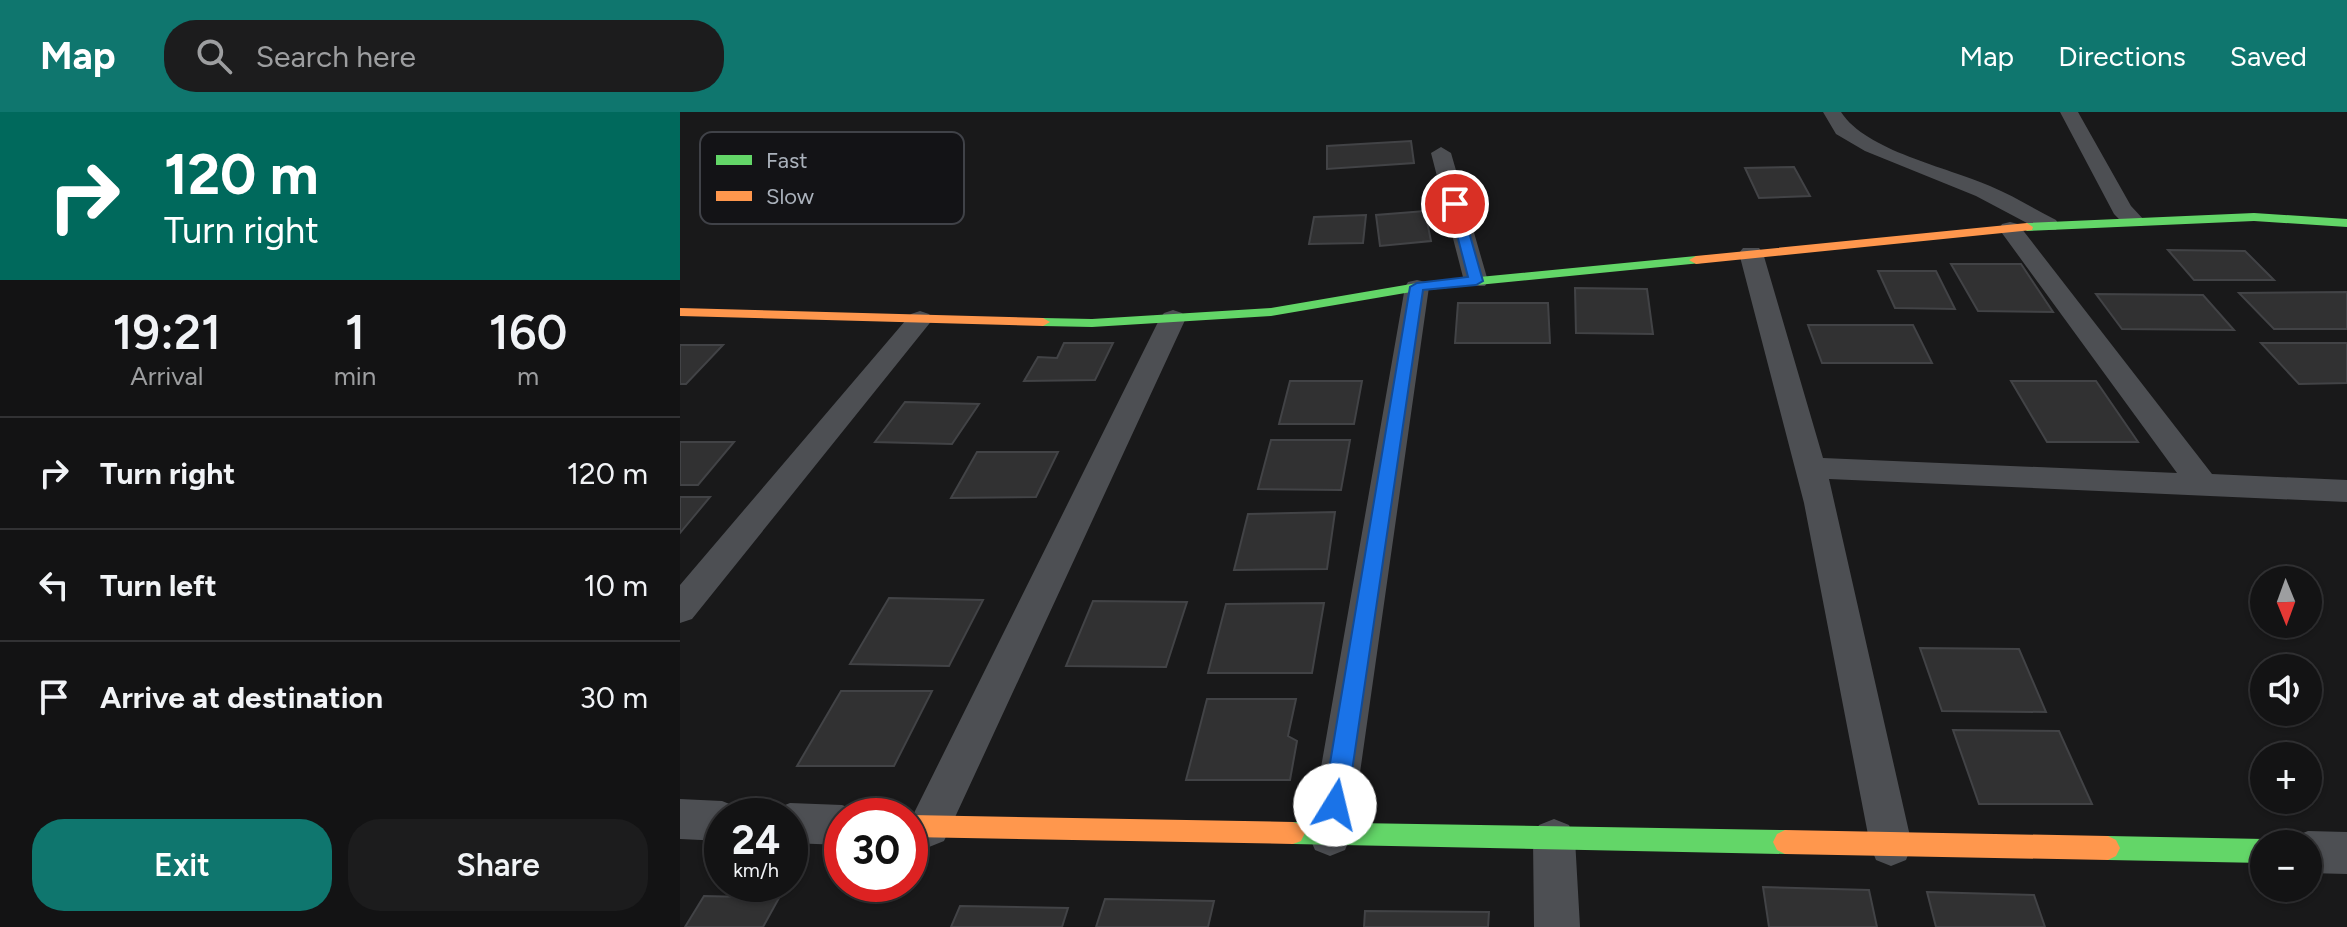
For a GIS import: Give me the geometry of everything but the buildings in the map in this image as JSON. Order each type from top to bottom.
[{"type":"street","points":[[1832,112],[1843,130],[1872,147],[1984,191],[2048,225]]},
{"type":"street","points":[[2069,112],[2122,209],[2134,221]]},
{"type":"street","points":[[1441,153],[1476,281]]},
{"type":"street","points":[[680,312],[1092,323],[1271,312],[1417,287],[2048,225],[2254,217],[2347,223]]},
{"type":"street","points":[[2010,229],[2203,485]]},
{"type":"street","points":[[1751,253],[1810,468],[1891,845]]},
{"type":"street","points":[[1330,836],[1417,287]]},
{"type":"street","points":[[928,811],[1173,318]]},
{"type":"street","points":[[680,609],[920,319]]},
{"type":"street","points":[[1810,468],[2347,491]]},
{"type":"street","points":[[680,819],[704,820]]},
{"type":"street","points":[[928,827],[2250,851]]},
{"type":"street","points":[[1554,839],[1557,927]]},
{"type":"street","points":[[2322,852],[2347,853]]},
{"type":"traffic: fast","points":[[2027,227],[2254,217],[2347,223]]},
{"type":"traffic: fast","points":[[1043,322],[1092,323],[1271,312],[1417,287],[1696,260]]},
{"type":"traffic: fast","points":[[1293,833],[1785,842]]},
{"type":"traffic: fast","points":[[2108,848],[2250,851]]},
{"type":"traffic: slow","points":[[1696,260],[2027,227]]},
{"type":"traffic: slow","points":[[680,312],[1043,322]]},
{"type":"traffic: slow","points":[[928,826],[1293,833]]},
{"type":"traffic: slow","points":[[1785,842],[2108,848]]},
{"type":"route","points":[[1335,805],[1417,287],[1476,281],[1455,204]]}]
